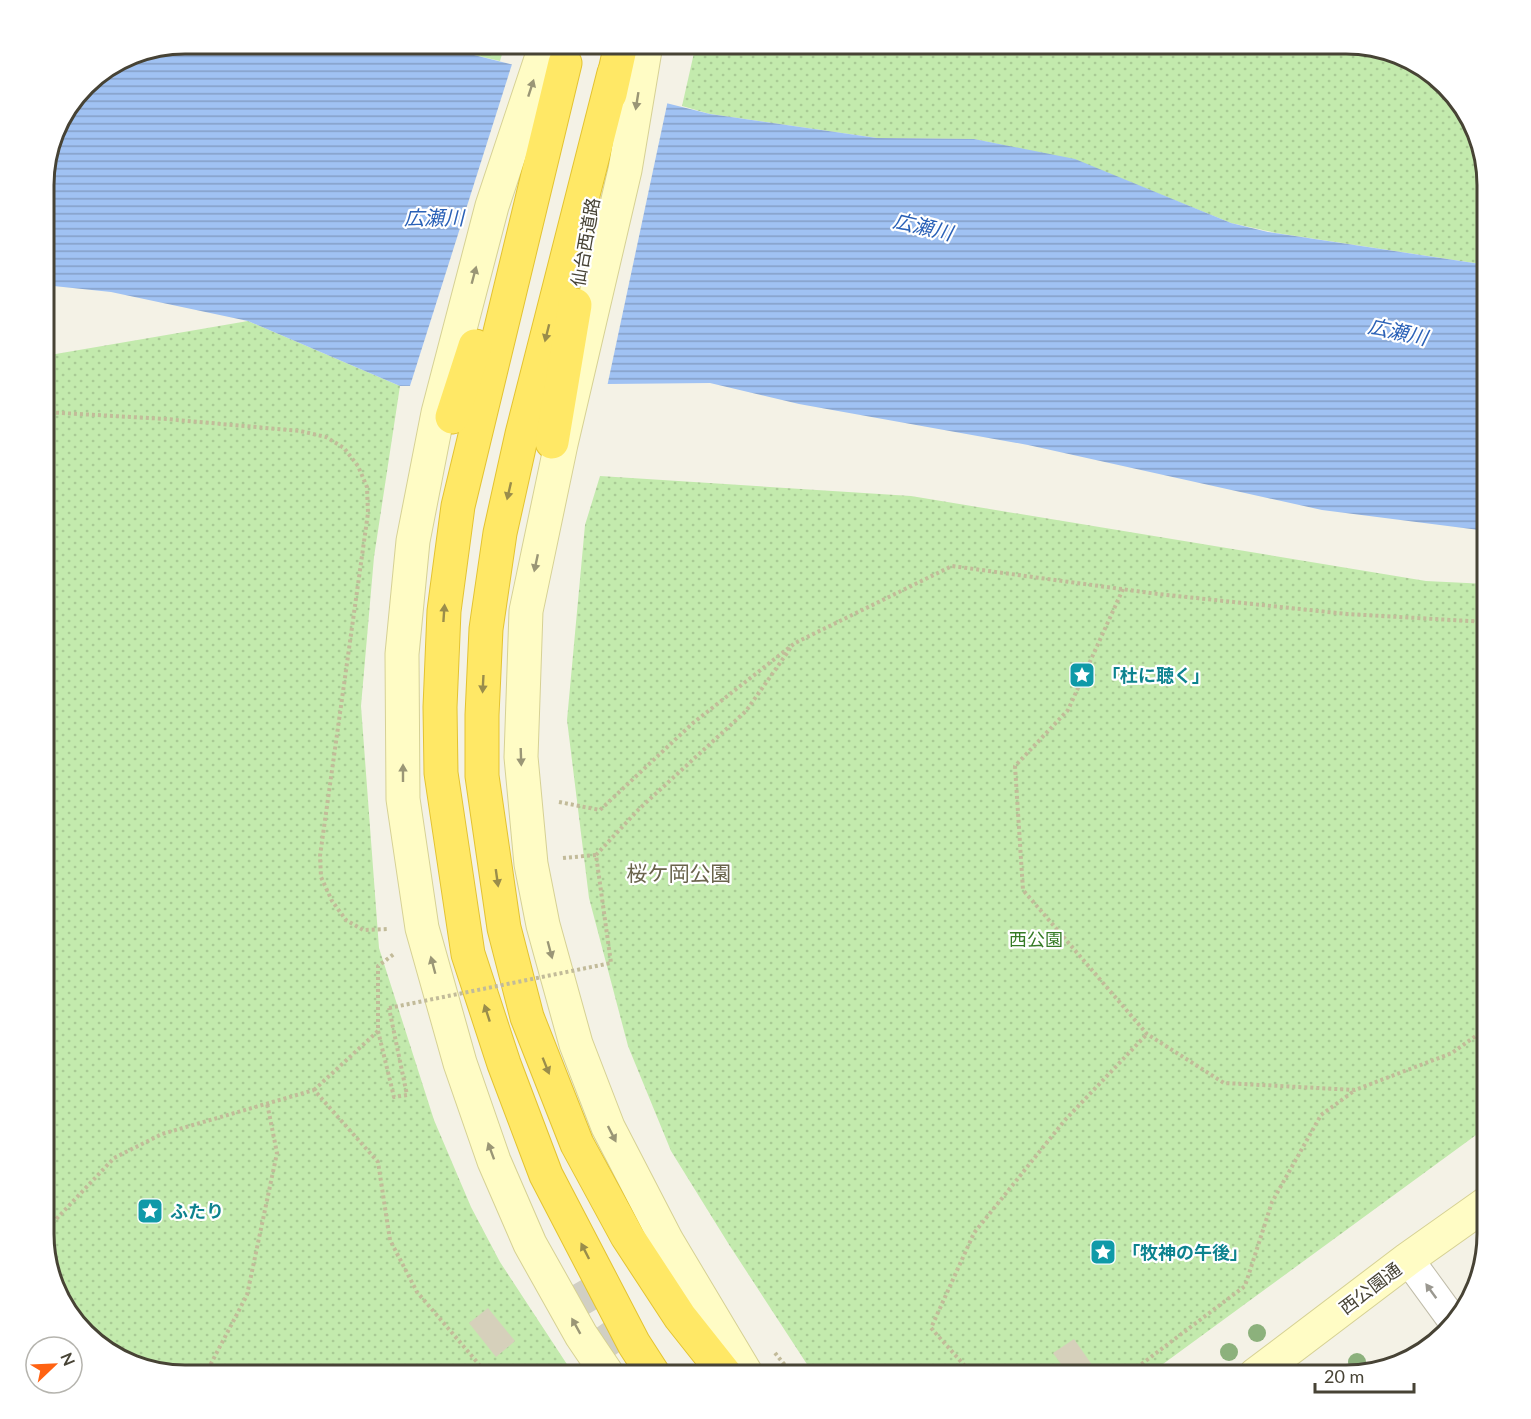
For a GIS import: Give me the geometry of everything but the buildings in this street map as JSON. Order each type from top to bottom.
[{"type":"highway","points":[[559,54],[456,417],[458,506],[444,611],[440,707],[441,773],[468,954],[504,1064],[546,1175],[647,1365]]},
{"type":"highway","points":[[617,58],[545,440],[500,533],[486,629],[482,776],[504,928],[527,1017],[577,1144],[627,1236],[680,1317],[717,1365]]},
{"type":"street","points":[[644,54],[625,170],[545,440],[526,611],[521,757],[531,864],[543,925],[576,1044],[608,1127],[667,1241],[740,1365]]},
{"type":"street","points":[[456,417],[413,541],[402,654],[403,799],[422,924],[460,1063],[494,1161],[530,1244],[581,1335],[601,1365]]},
{"type":"street","name":"西公園通","points":[[1269,1365],[1408,1259],[1477,1211]]},
{"type":"street","points":[[1408,1259],[1449,1315]]},
{"type":"path","points":[[54,413],[166,419],[300,431],[326,437],[344,448],[358,466],[368,487],[368,513],[320,856],[321,877],[345,920],[363,930],[381,930],[422,924]]},
{"type":"path","points":[[557,812],[555,801],[600,810],[693,723],[795,643],[952,566],[1123,589],[1347,614],[1477,621]]},
{"type":"path","points":[[1123,589],[1068,710],[1015,766],[1023,890],[1147,1034],[1224,1083],[1355,1090]]},
{"type":"path","points":[[563,858],[597,855],[639,809],[746,711],[795,643]]},
{"type":"path","points":[[562,847],[564,867]]},
{"type":"path","points":[[394,954],[378,966],[378,1031],[393,1097],[406,1095],[389,1008],[611,963],[597,855]]},
{"type":"path","points":[[582,962],[584,973]]},
{"type":"path","points":[[54,1221],[114,1158],[162,1134],[314,1090],[378,1031]]},
{"type":"path","points":[[963,1365],[931,1328],[974,1233],[1065,1120],[1147,1034]]},
{"type":"path","points":[[1141,1365],[1245,1286],[1272,1202],[1321,1115],[1355,1090],[1452,1053],[1477,1035]]},
{"type":"path","points":[[314,1090],[378,1162],[390,1240],[417,1292],[479,1365]]},
{"type":"path","points":[[211,1365],[247,1295],[277,1153],[267,1102]]},
{"type":"path","points":[[772,1349],[784,1365]]},
{"type":"green space","points":[[470,54],[502,54],[500,61]]},
{"type":"green space","points":[[694,54],[1354,54],[1380,58],[1419,76],[1439,92],[1455,112],[1467,135],[1473,151],[1477,177],[1477,263],[1276,233],[1231,223],[1075,160],[974,139],[877,138],[710,114],[682,106]]},
{"type":"green space","points":[[248,321],[400,386],[374,557],[361,706],[379,948],[434,1120],[471,1207],[500,1262],[567,1365],[177,1365],[135,1355],[105,1338],[81,1314],[64,1284],[58,1268],[54,1242],[54,354]]},
{"type":"green space","name":"西公園","points":[[600,476],[911,496],[1426,581],[1477,584],[1477,1134],[1162,1365],[807,1365],[671,1151],[628,1046],[589,898],[567,720],[585,525]]},
{"type":"water","name":"広瀬川","points":[[177,54],[470,54],[710,114],[877,138],[974,139],[1075,159],[1231,223],[1268,232],[1477,263],[1477,530],[1322,510],[1028,445],[799,404],[710,383],[400,386],[248,321],[111,292],[54,286],[54,177],[58,151],[76,112],[92,92],[112,76],[127,68],[160,57]]},
{"type":"pier","points":[[513,61],[668,100],[607,387],[409,389]]},
{"type":"tunnel","points":[[571,1286],[593,1324],[622,1365]]},
{"type":"place","name":"「杜に聴く」","points":[[1082,675]]},
{"type":"place","name":"ふたり","points":[[150,1211]]},
{"type":"place","name":"「牧神の午後」","points":[[1103,1252]]},
{"type":"district","name":"桜ケ岡公園","points":[[679,872]]}]
